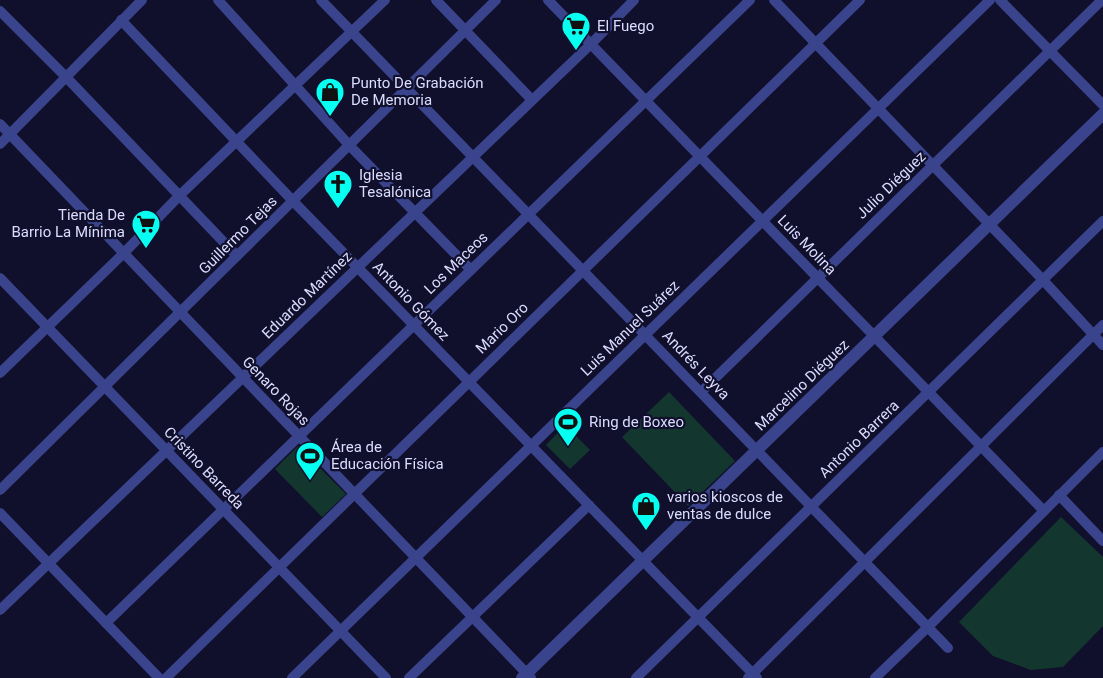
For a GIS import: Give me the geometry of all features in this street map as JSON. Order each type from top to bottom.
[{"type":"street","points":[[0,144],[142,0]]},
{"type":"street","points":[[218,0],[350,146],[471,270]]},
{"type":"street","name":"Andrés Leyva","points":[[321,0],[758,449],[948,648]]},
{"type":"street","points":[[0,374],[124,254],[179,196],[385,0]]},
{"type":"street","points":[[436,0],[532,100]]},
{"type":"street","name":"Guillermo Tejas","points":[[0,490],[496,0]]},
{"type":"street","name":"Luis Molina","points":[[548,0],[1044,511]]},
{"type":"street","name":"Eduardo Martínez","points":[[0,610],[591,44],[634,0]]},
{"type":"street","name":"Los Maceos","points":[[106,623],[750,0]]},
{"type":"street","points":[[774,0],[1103,345]]},
{"type":"street","name":"Mario Oro","points":[[166,678],[860,0]]},
{"type":"street","name":"Luis Manuel Suárez","points":[[292,678],[990,0]]},
{"type":"street","points":[[1000,0],[1103,105]]},
{"type":"street","name":"Julio Diéguez","points":[[701,392],[1102,0]]},
{"type":"street","points":[[0,11],[237,256]]},
{"type":"street","name":"Antonio Gómez","points":[[121,20],[753,676]]},
{"type":"street","name":"Marcelino Diéguez","points":[[527,676],[1103,114]]},
{"type":"street","name":"Genaro Rojas","points":[[0,124],[416,557],[527,676]]},
{"type":"street","name":"Antonio Barrera","points":[[636,678],[1103,221]]},
{"type":"street","name":"Cristino Barreda","points":[[0,278],[386,678]]},
{"type":"street","points":[[753,676],[865,561],[1103,325]]},
{"type":"street","points":[[875,678],[1103,452]]},
{"type":"street","points":[[1059,495],[1103,541]]},
{"type":"street","points":[[409,678],[589,505]]},
{"type":"street","points":[[0,513],[159,678]]},
{"type":"green space","points":[[669,392],[735,461],[688,506],[622,437]]},
{"type":"green space","name":"Ring de Boxeo","points":[[565,425],[590,450],[570,469],[546,445]]},
{"type":"green space","name":"Área de Educación Física","points":[[298,446],[346,494],[322,517],[275,469]]},
{"type":"green space","points":[[1061,517],[1103,557],[1103,626],[1063,667],[1031,670],[993,656],[959,622]]},
{"type":"place","name":"El Fuego","points":[[576,52]]},
{"type":"place","name":"Punto De Grabación De Memoria","points":[[330,118]]},
{"type":"place","name":"Iglesia Tesalónica","points":[[338,210]]},
{"type":"place","name":"Tienda De Barrio La Mínima","points":[[146,250]]},
{"type":"place","name":"Ring de Boxeo","points":[[568,448]]},
{"type":"place","name":"Área de Educación Física","points":[[310,482]]},
{"type":"place","name":"varios kioscos de ventas de dulce","points":[[646,532]]}]
